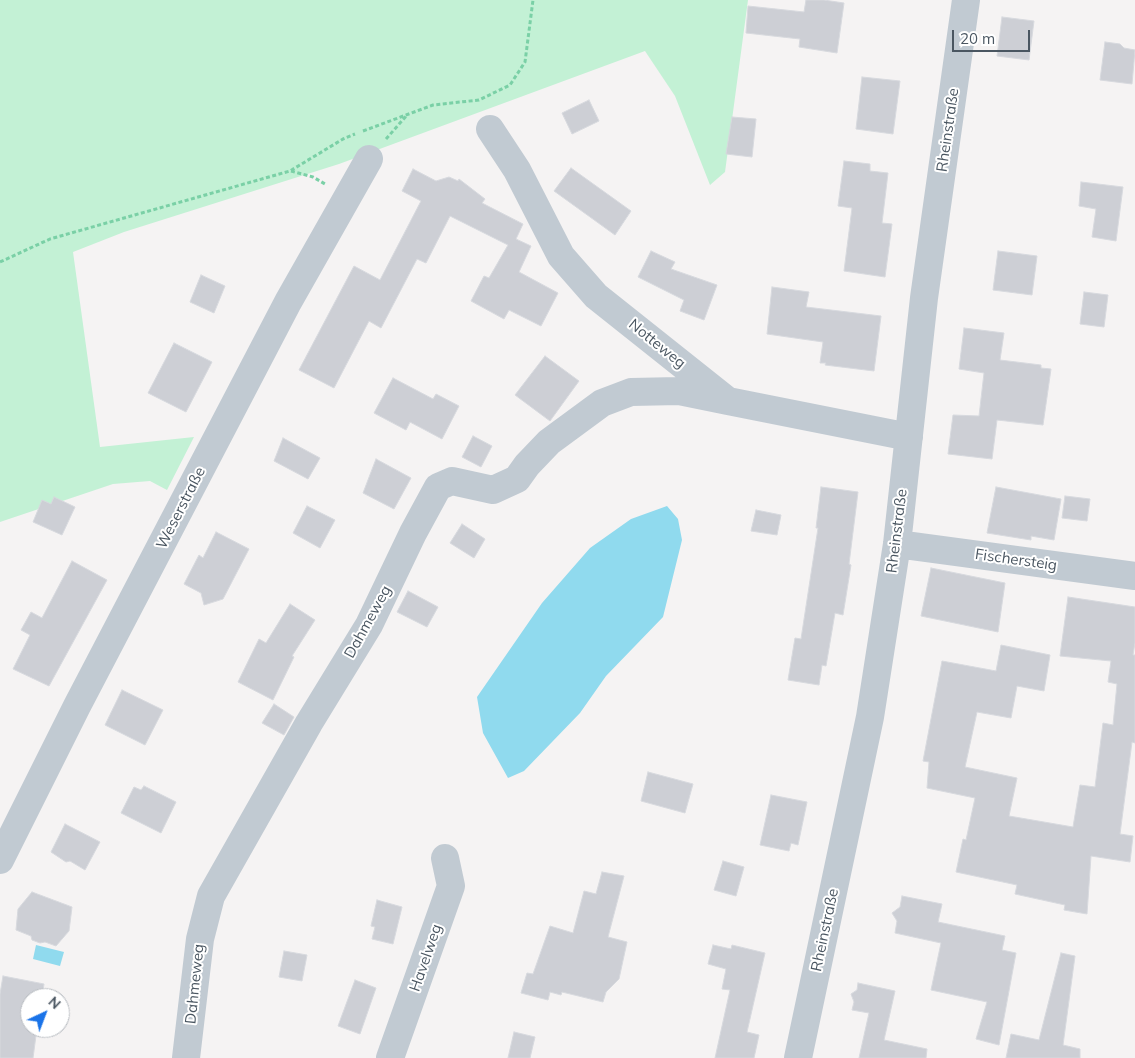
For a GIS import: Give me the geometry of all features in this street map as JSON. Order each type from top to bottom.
[{"type":"street","name":"Rheinstraße","points":[[798,1058],[870,717],[897,544],[924,298],[966,0]]},
{"type":"street","name":"Notteweg","points":[[490,129],[517,170],[562,256],[596,296],[728,401],[909,437]]},
{"type":"street","name":"Weserstraße","points":[[0,860],[283,311],[369,159]]},
{"type":"street","name":"Dahmeweg","points":[[186,1058],[200,939],[211,896],[305,731],[369,625],[413,533],[438,487],[452,481],[493,490],[517,479],[527,465],[549,442],[602,403],[630,392],[679,391],[728,401]]},
{"type":"street","name":"Fischersteig","points":[[897,544],[1135,576]]},
{"type":"street","name":"Havelweg","points":[[390,1058],[451,886],[445,858]]},
{"type":"path","points":[[0,262],[50,239],[290,171],[343,139],[409,113],[433,105],[479,100],[510,85],[525,62],[533,0]]},
{"type":"path","points":[[369,159],[409,113]]},
{"type":"path","points":[[290,171],[313,177],[346,200]]},
{"type":"green space","points":[[0,0],[748,0],[725,172],[710,185],[675,96],[645,51],[339,164],[124,232],[73,252],[100,447],[194,437],[167,490],[150,481],[113,484],[0,522]]},
{"type":"water","points":[[667,506],[678,519],[682,540],[663,617],[606,676],[580,713],[524,771],[508,778],[483,733],[477,697],[542,603],[590,548],[631,519]]},
{"type":"water","points":[[36,945],[64,952],[60,966],[33,959]]},
{"type":"building","points":[[806,0],[844,3],[837,53],[799,47],[800,39],[746,33],[748,6],[804,12]]},
{"type":"building","points":[[1002,17],[1034,21],[1029,60],[997,56]]},
{"type":"building","points":[[1105,42],[1120,44],[1124,48],[1135,50],[1132,84],[1100,80]]},
{"type":"building","points":[[862,77],[900,81],[893,134],[856,129]]},
{"type":"building","points":[[589,100],[599,121],[572,134],[562,113]]},
{"type":"building","points":[[732,117],[756,119],[752,157],[726,154]]},
{"type":"building","points":[[844,161],[870,164],[870,171],[888,173],[882,223],[892,224],[885,277],[844,271],[852,208],[838,206]]},
{"type":"building","points":[[571,168],[631,211],[615,235],[554,191]]},
{"type":"building","points":[[413,169],[436,181],[449,177],[458,181],[459,179],[485,199],[482,203],[523,224],[516,239],[531,246],[519,272],[558,293],[541,326],[509,310],[504,319],[471,301],[484,276],[489,278],[508,245],[450,216],[426,263],[417,259],[381,328],[369,321],[334,388],[299,370],[354,266],[380,280],[421,201],[402,191]]},
{"type":"building","points":[[1081,182],[1123,187],[1116,241],[1092,237],[1096,209],[1079,206]]},
{"type":"building","points":[[651,251],[675,262],[671,269],[717,285],[704,320],[680,311],[684,300],[638,277]]},
{"type":"building","points":[[998,251],[1037,256],[1032,295],[993,290]]},
{"type":"building","points":[[201,275],[225,286],[214,313],[190,302]]},
{"type":"building","points":[[772,287],[809,292],[806,307],[881,316],[874,371],[820,363],[823,342],[767,334]]},
{"type":"building","points":[[1084,292],[1108,295],[1104,327],[1080,324]]},
{"type":"building","points":[[964,328],[1004,333],[1000,360],[1041,365],[1041,368],[1051,369],[1043,425],[997,420],[992,459],[948,454],[953,415],[979,416],[984,373],[959,369]]},
{"type":"building","points":[[174,343],[212,362],[186,412],[148,393]]},
{"type":"building","points":[[545,356],[579,381],[550,421],[515,395]]},
{"type":"building","points":[[393,378],[433,399],[436,394],[459,406],[442,439],[410,422],[406,430],[374,413]]},
{"type":"building","points":[[473,436],[492,446],[481,467],[462,457]]},
{"type":"building","points":[[283,438],[320,458],[308,479],[274,461]]},
{"type":"building","points":[[376,459],[411,478],[394,509],[363,493]]},
{"type":"building","points":[[821,487],[858,492],[849,564],[851,565],[843,615],[835,613],[826,666],[822,665],[819,685],[788,680],[795,638],[801,639],[818,528],[816,528]]},
{"type":"building","points":[[996,487],[1061,499],[1054,540],[1031,536],[1031,540],[987,533]]},
{"type":"building","points":[[1065,496],[1090,499],[1087,521],[1062,518]]},
{"type":"building","points":[[54,497],[75,507],[62,535],[33,522],[42,500],[51,504]]},
{"type":"building","points":[[307,506],[335,520],[320,548],[293,533]]},
{"type":"building","points":[[756,510],[781,515],[777,535],[751,531]]},
{"type":"building","points":[[462,524],[485,539],[474,558],[450,543]]},
{"type":"building","points":[[216,532],[249,549],[223,599],[204,605],[201,593],[184,584],[199,555],[203,558]]},
{"type":"building","points":[[72,561],[107,580],[49,686],[13,669],[30,635],[21,630],[31,612],[42,618]]},
{"type":"building","points":[[931,568],[1005,583],[998,632],[921,616]]},
{"type":"building","points":[[408,591],[438,607],[427,627],[397,612]]},
{"type":"building","points":[[1068,597],[1135,607],[1133,655],[1135,655],[1135,743],[1132,742],[1120,834],[1133,836],[1130,862],[1091,856],[1087,914],[1064,910],[1065,905],[1015,894],[1017,885],[956,872],[963,839],[966,840],[975,798],[927,788],[929,762],[923,761],[942,661],[996,671],[1001,645],[1050,655],[1044,691],[1017,686],[1011,718],[977,712],[965,767],[1017,778],[1009,816],[1073,827],[1080,785],[1095,787],[1103,723],[1113,725],[1117,684],[1108,682],[1111,661],[1060,656]]},
{"type":"building","points":[[290,604],[315,620],[292,656],[294,657],[273,700],[238,682],[259,639],[266,643]]},
{"type":"building","points":[[122,690],[163,710],[145,745],[105,725]]},
{"type":"building","points":[[274,704],[294,717],[284,735],[262,723]]},
{"type":"building","points":[[648,772],[693,784],[685,813],[641,801]]},
{"type":"building","points":[[144,786],[176,802],[161,833],[121,813],[134,787],[141,790]]},
{"type":"building","points":[[771,795],[807,802],[798,845],[791,843],[789,851],[760,845]]},
{"type":"building","points":[[65,824],[100,842],[85,870],[70,861],[66,862],[51,852]]},
{"type":"building","points":[[723,861],[744,867],[736,896],[714,890]]},
{"type":"building","points":[[602,872],[624,876],[608,937],[627,942],[619,979],[606,992],[603,1002],[562,992],[561,995],[550,992],[548,1000],[521,993],[527,973],[533,974],[550,926],[573,933],[584,891],[596,894]]},
{"type":"building","points":[[32,892],[72,907],[69,931],[56,946],[32,940],[31,936],[16,930],[18,909]]},
{"type":"building","points":[[902,896],[942,904],[938,922],[1005,936],[1002,950],[1016,953],[999,1045],[976,1039],[987,1002],[931,990],[941,943],[895,933],[897,921],[892,913],[900,907]]},
{"type":"building","points":[[377,900],[402,907],[393,944],[372,939],[375,927],[371,926]]},
{"type":"building","points":[[713,945],[731,949],[732,945],[765,953],[747,1032],[759,1035],[754,1058],[715,1058],[730,990],[722,989],[726,969],[708,964]]},
{"type":"building","points":[[284,951],[307,955],[302,981],[279,977]]},
{"type":"building","points":[[1061,953],[1075,956],[1063,1045],[1080,1049],[1080,1058],[1006,1058],[1011,1034],[1039,1040]]},
{"type":"building","points":[[3,976],[44,984],[43,988],[20,988],[20,1038],[36,1038],[33,1058],[0,1058],[0,994]]},
{"type":"building","points":[[355,980],[376,988],[360,1034],[338,1026]]},
{"type":"building","points":[[858,983],[895,991],[884,1040],[927,1049],[926,1058],[859,1058],[869,1013],[852,1010],[854,1002],[851,994],[857,990]]},
{"type":"building","points":[[514,1032],[535,1037],[530,1058],[508,1058]]}]
